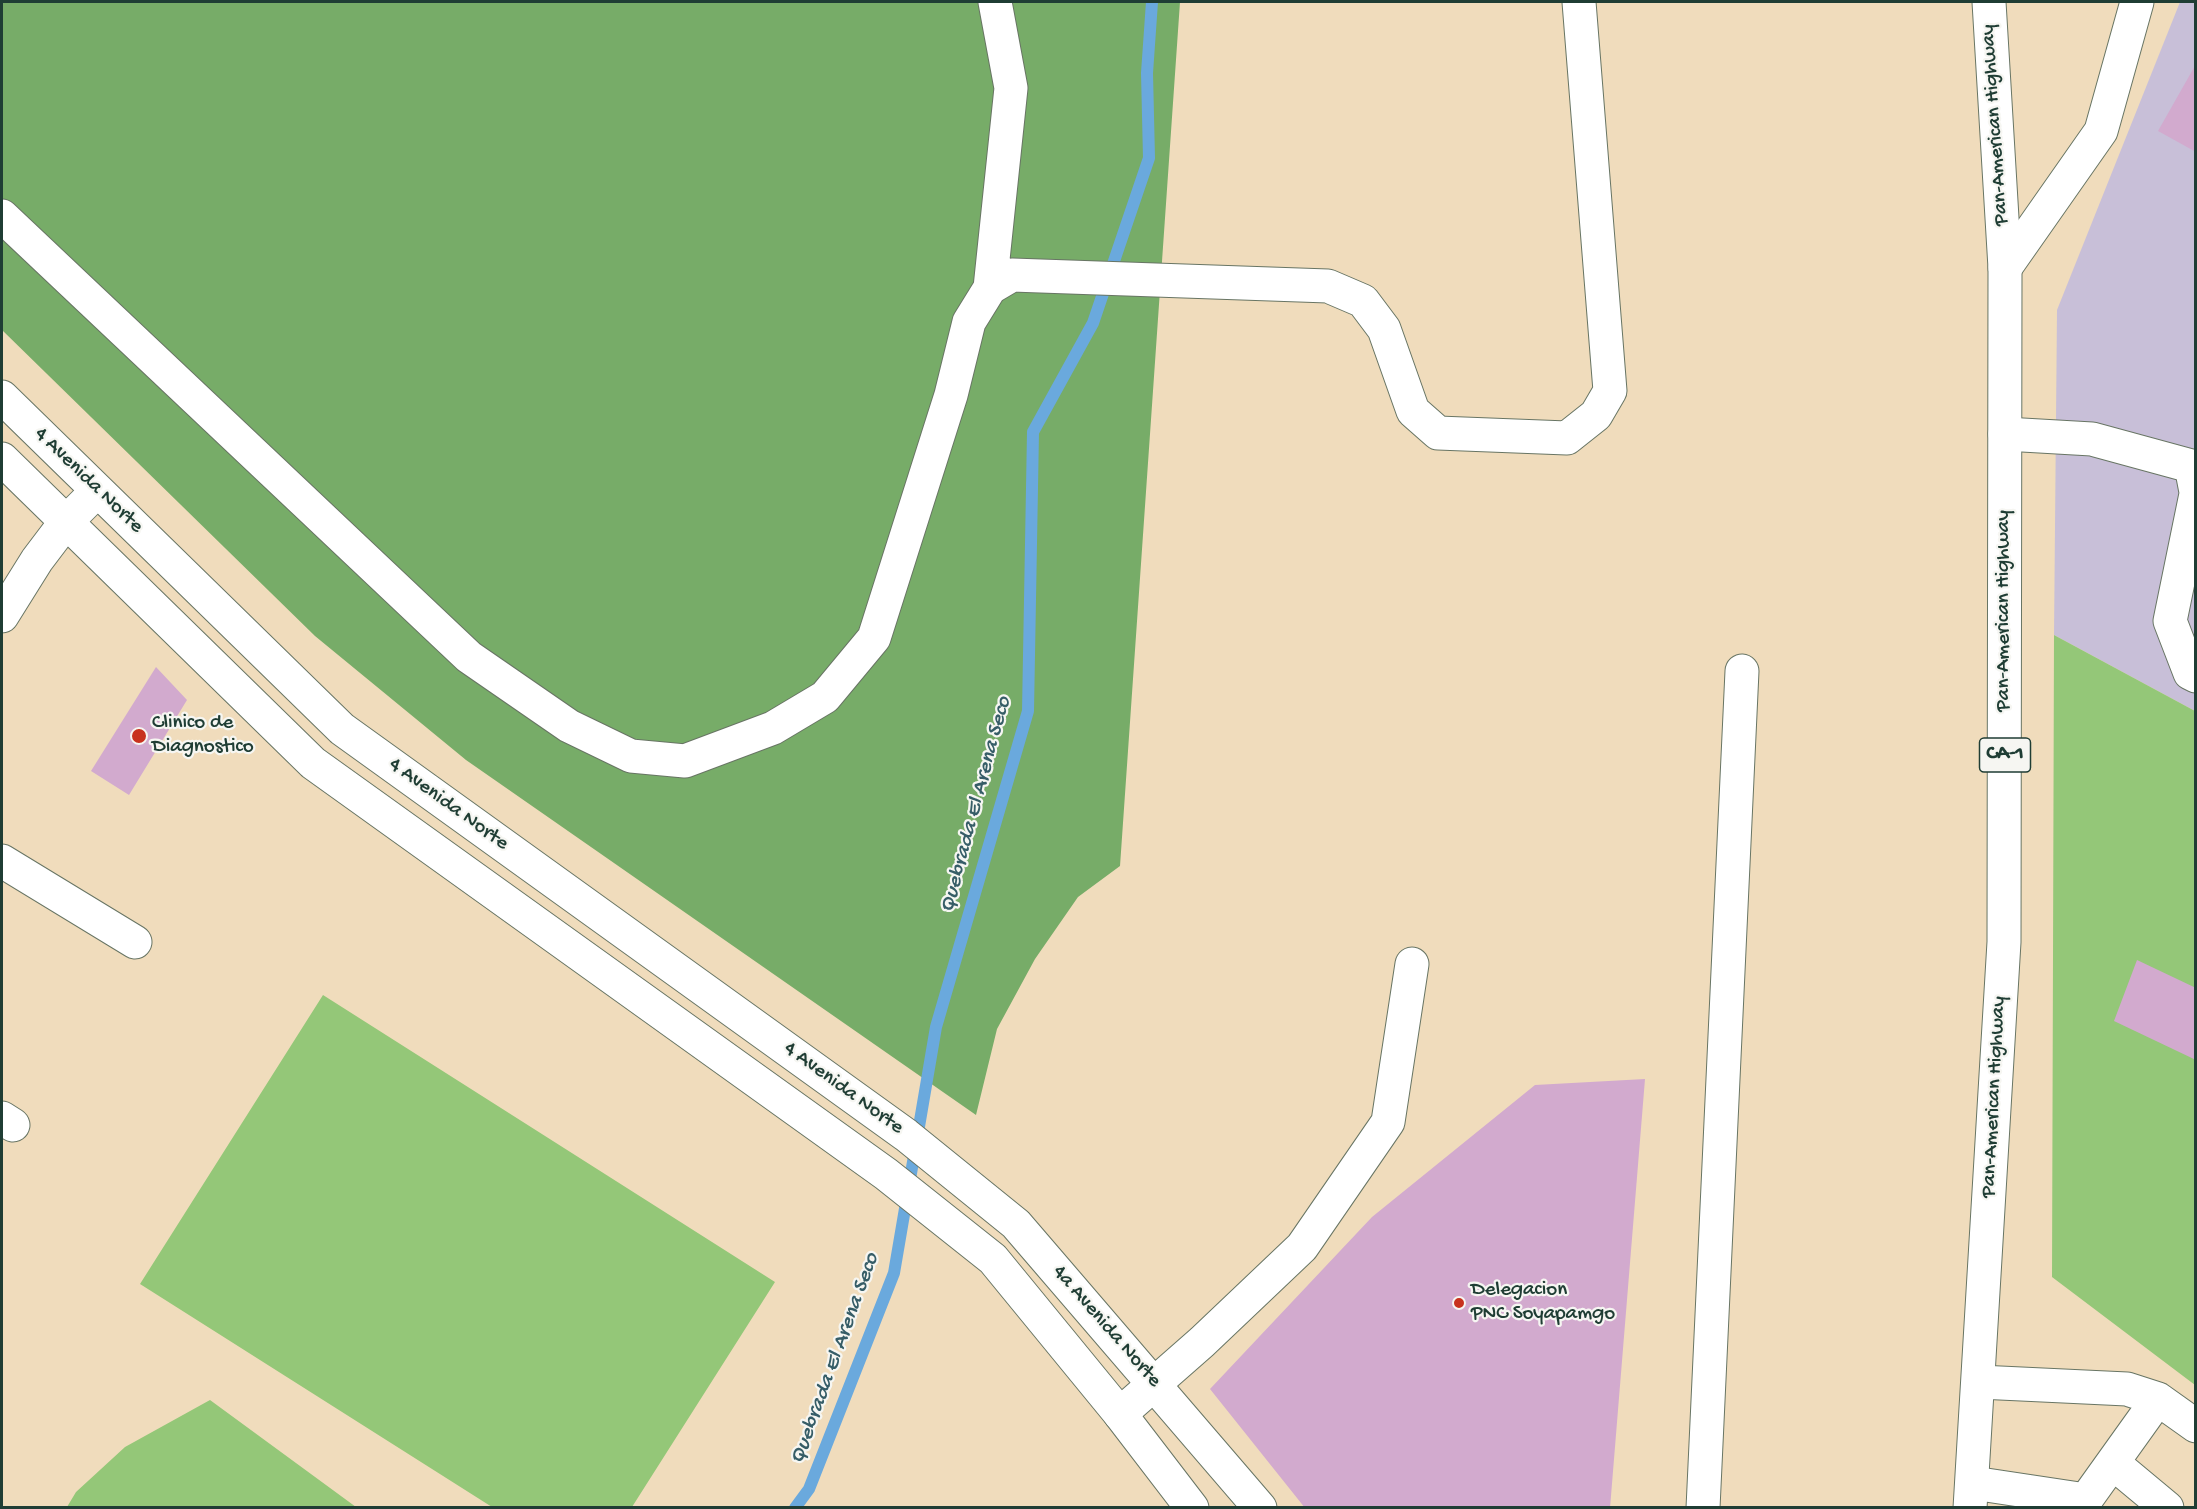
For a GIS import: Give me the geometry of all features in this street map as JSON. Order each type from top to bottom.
[{"type":"main road","points":[[2,216],[469,657],[569,726],[631,756],[685,761],[773,728],[825,697],[874,638],[951,395],[969,322],[990,288],[1011,87],[995,2]]},
{"type":"main road","points":[[990,288],[1012,275],[1328,286],[1363,301],[1384,328],[1413,411],[1438,433],[1567,438],[1596,414],[1610,391],[1579,2]]},
{"type":"main road","name":"Pan-American Highway","points":[[1972,1496],[2004,942],[2005,268],[1989,2]]},
{"type":"main road","points":[[2005,268],[2101,131],[2137,2]]},
{"type":"main road","name":"4 Avenida Norte","points":[[2,397],[342,729],[939,1161]]},
{"type":"main road","points":[[2005,434],[2092,439],[2191,466],[2196,493],[2170,621],[2190,673],[2196,676]]},
{"type":"main road","name":"4 Avenida Norte","points":[[2,459],[313,763],[886,1174],[931,1209]]},
{"type":"main road","points":[[2,616],[65,523],[98,491]]},
{"type":"main road","points":[[1703,1508],[1742,671]]},
{"type":"main road","points":[[2,861],[135,942]]},
{"type":"main road","points":[[1120,1414],[1156,1384],[1302,1247],[1388,1122],[1412,964]]},
{"type":"main road","name":"4a Avenida Norte","points":[[939,1161],[1016,1224],[1156,1384],[1247,1502]]},
{"type":"main road","name":"4a Avenida Norte","points":[[931,1209],[993,1259],[1120,1414],[1192,1508]]},
{"type":"main road","points":[[1979,1382],[2127,1389],[2158,1399],[2196,1426]]},
{"type":"main road","points":[[1972,1496],[2083,1504],[2158,1399]]},
{"type":"main road","points":[[2113,1463],[2168,1508]]},
{"type":"shaded area","points":[[2180,2],[2195,2],[2195,711],[2054,635],[2057,310]]},
{"type":"green space","points":[[2,2],[1180,2],[1120,866],[1078,897],[1035,959],[997,1029],[976,1115],[466,760],[315,636],[2,330]]},
{"type":"green space","points":[[2054,635],[2195,711],[2195,1385],[2052,1277]]},
{"type":"green space","points":[[323,995],[775,1282],[632,1507],[492,1507],[140,1284]]},
{"type":"green space","points":[[210,1400],[356,1507],[67,1507],[76,1492],[125,1447]]},
{"type":"building","points":[[2196,64],[2196,152],[2158,131]]},
{"type":"building","name":"Clinico de Diagnostico","points":[[156,667],[187,700],[129,795],[91,771]]},
{"type":"building","points":[[2137,960],[2196,988],[2196,1060],[2114,1021]]},
{"type":"building","name":"Delegacion PNC Soyapamgo","points":[[1645,1079],[1610,1508],[1305,1508],[1210,1389],[1372,1217],[1535,1085]]},
{"type":"waterway","name":"Quebrada El Arena Seco","points":[[795,1508],[809,1489],[894,1273],[936,1027],[1028,711],[1033,432],[1093,323],[1149,158],[1147,73],[1152,2]]},
{"type":"place","name":"Clinico de Diagnostico","points":[[139,736]]},
{"type":"place","name":"Delegacion PNC Soyapamgo","points":[[1459,1303]]}]
